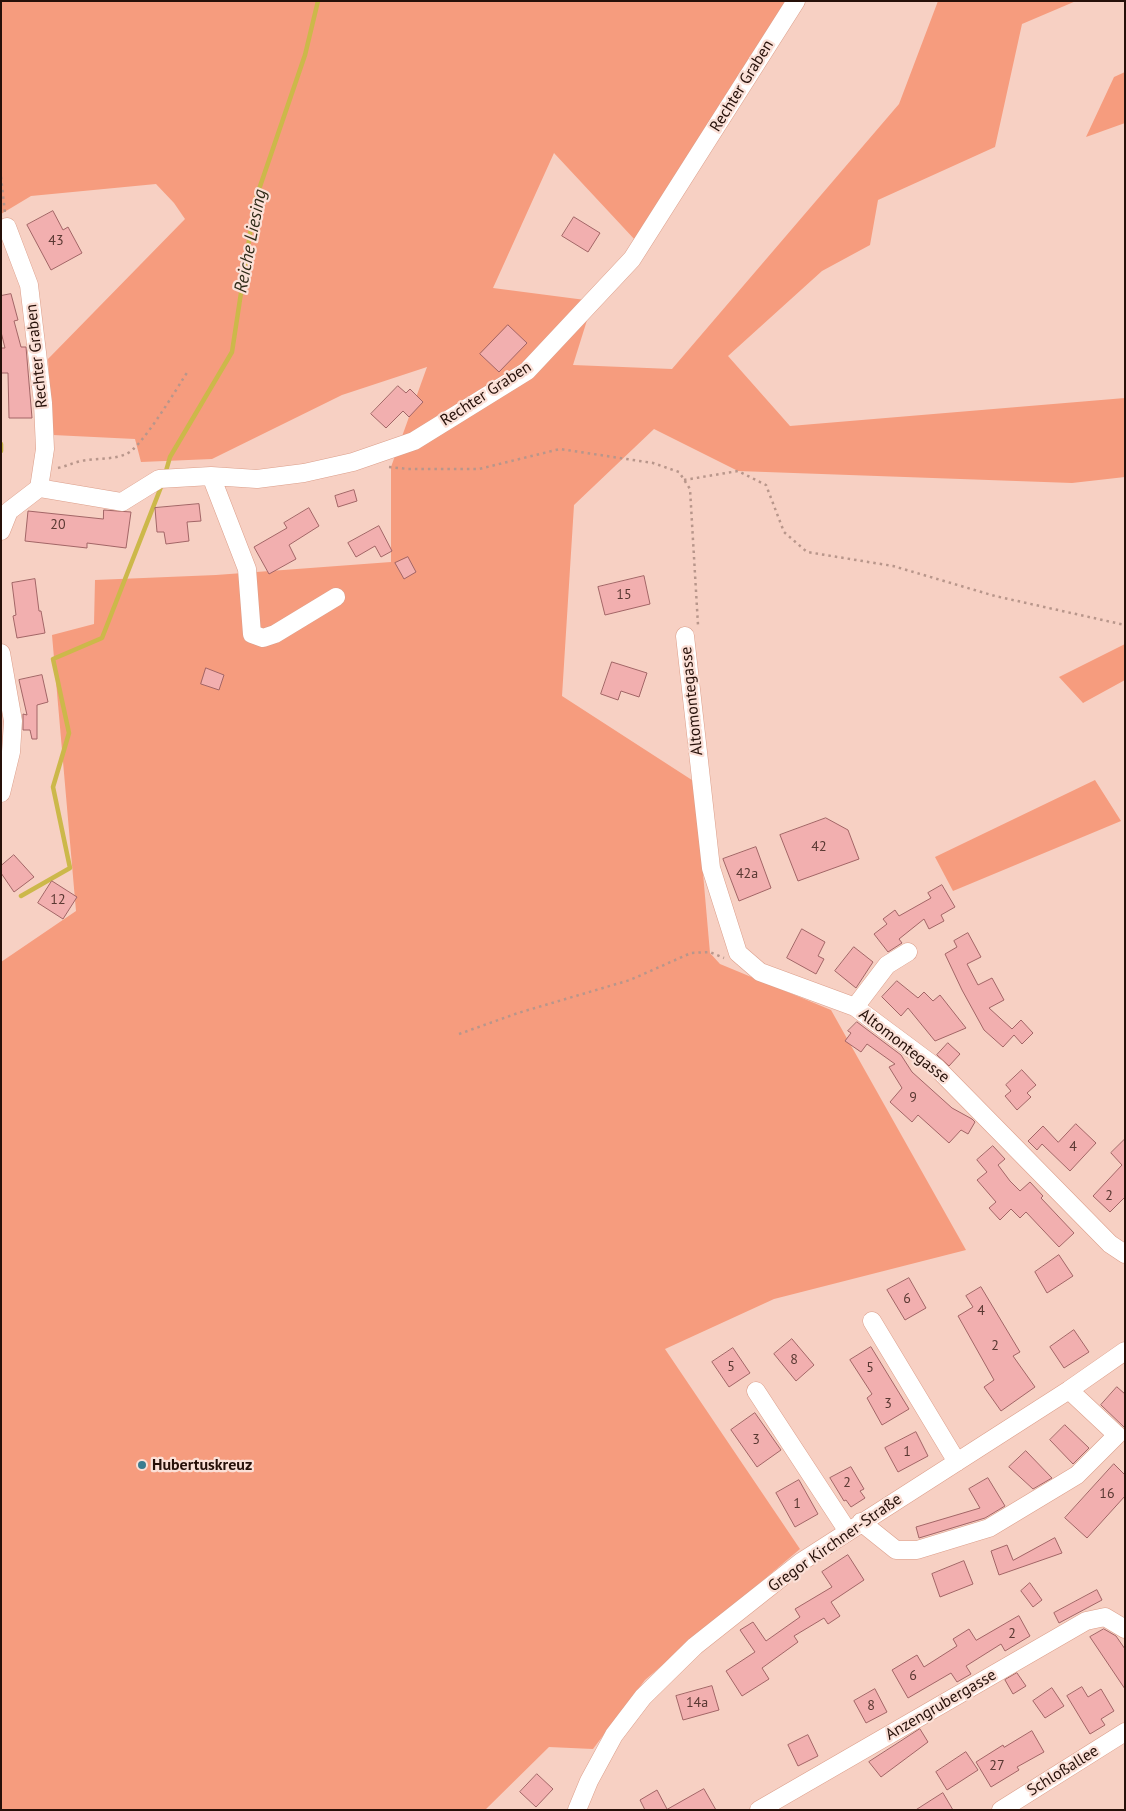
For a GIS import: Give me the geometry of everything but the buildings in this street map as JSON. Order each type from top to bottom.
[{"type":"street","name":"Rechter Graben","points":[[6,227],[29,285],[43,403],[45,449],[39,488],[122,502],[159,479],[211,476],[257,480],[304,473],[353,462],[414,441],[527,371],[632,259],[796,1]]},
{"type":"street","points":[[211,476],[247,569],[252,634],[263,638],[275,634],[336,597]]},
{"type":"street","points":[[1,531],[9,511],[39,488]]},
{"type":"street","name":"Altomontegasse","points":[[685,636],[710,868],[738,953],[760,972],[855,1007],[937,1068],[1110,1244],[1125,1254]]},
{"type":"street","points":[[1,653],[12,721],[12,752],[1,793]]},
{"type":"street","points":[[855,1007],[887,965],[908,952]]},
{"type":"street","points":[[872,1321],[957,1462]]},
{"type":"street","name":"Gregor Kirchner-Straße","points":[[577,1810],[589,1781],[614,1735],[644,1697],[695,1646],[801,1562],[854,1526],[1069,1390],[1125,1351]]},
{"type":"street","points":[[756,1391],[854,1526],[896,1550],[917,1550],[989,1528],[1077,1475],[1117,1435],[1069,1390]]},
{"type":"street","name":"Anzengrubergasse","points":[[759,1810],[1086,1621],[1105,1616],[1125,1629]]},
{"type":"street","name":"Schloßallee","points":[[1000,1810],[1125,1732]]},
{"type":"path","points":[[1,177],[6,227]]},
{"type":"path","points":[[39,488],[51,470],[82,461],[128,454],[135,449],[146,436],[188,371]]},
{"type":"path","points":[[381,466],[408,469],[479,469],[560,449],[654,463],[679,472],[690,489],[698,641],[685,636]]},
{"type":"path","points":[[684,480],[738,471],[766,485],[784,532],[807,552],[893,566],[995,596],[1125,625]]},
{"type":"path","points":[[459,1034],[630,980],[691,953],[710,952],[727,959]]},
{"type":"shaded area","points":[[1,1],[787,1],[636,241],[554,153],[493,288],[593,301],[573,365],[672,369],[899,104],[938,1],[1076,1],[1022,24],[995,147],[878,200],[870,245],[822,271],[728,356],[790,426],[1125,398],[1125,477],[1072,483],[738,471],[654,429],[574,505],[562,696],[695,782],[710,953],[720,964],[831,1010],[966,1250],[774,1299],[665,1349],[800,1549],[645,1680],[593,1749],[549,1747],[485,1810],[1,1810],[1,962],[76,911],[52,635],[94,624],[95,580],[216,575],[391,562],[391,467],[427,367],[342,395],[212,459],[141,462],[135,439],[53,435],[48,359],[185,219],[174,203],[156,184],[31,196],[1,214]]},
{"type":"shaded area","points":[[1125,72],[1125,123],[1086,137],[1114,77]]},
{"type":"shaded area","points":[[1125,644],[1125,680],[1083,703],[1059,677]]},
{"type":"shaded area","points":[[1095,780],[1121,821],[953,891],[935,857]]},
{"type":"waterway","name":"Reiche Liesing","points":[[166,471],[170,457],[232,352],[255,201],[305,55],[318,1]]},
{"type":"waterway","points":[[1,444],[1,451]]},
{"type":"waterway","name":"Reiche Liesing","points":[[21,896],[70,868],[53,787],[69,733],[53,659],[102,638],[161,487]]},
{"type":"place","name":"Hubertuskreuz","points":[[142,1465]]}]
